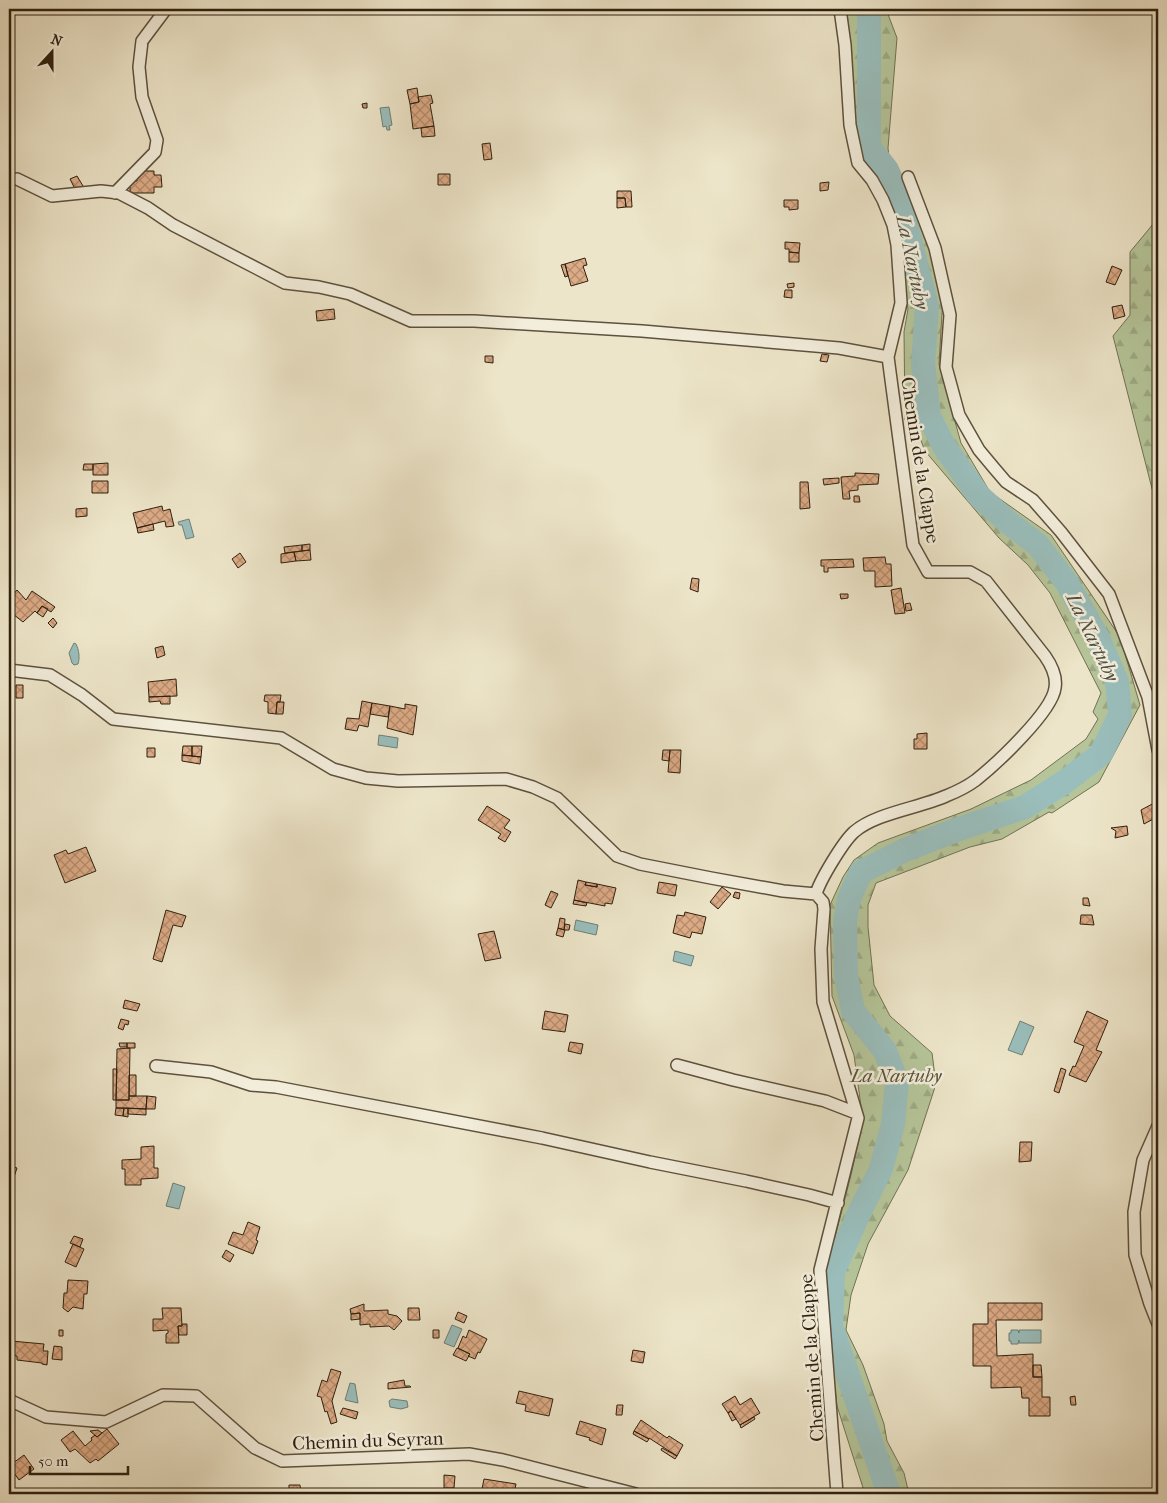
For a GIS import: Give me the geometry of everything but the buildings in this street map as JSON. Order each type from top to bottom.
[{"type":"street","points":[[115,193],[155,152],[157,140],[142,97],[139,67],[142,41],[166,9]]},
{"type":"street","name":"Chemin de la Clappe","points":[[837,1494],[820,1270],[858,1118],[823,1002],[821,949],[824,909],[823,902],[816,894],[834,859],[853,832],[878,818],[946,796],[975,780],[1007,751],[1042,714],[1056,687],[1056,678],[1052,666],[986,581],[970,572],[928,572],[913,545],[888,358],[901,304],[898,245],[893,225],[883,200],[872,180],[858,163],[850,125],[845,45],[840,9]]},
{"type":"street","points":[[908,177],[935,248],[950,316],[946,367],[959,415],[979,450],[994,468],[1006,482],[1033,500],[1061,532],[1109,594],[1148,697],[1158,750]]},
{"type":"street","points":[[17,179],[52,196],[101,191],[115,193],[148,208],[173,225],[285,283],[319,287],[350,294],[411,321],[474,321],[642,331],[840,348],[888,358]]},
{"type":"street","points":[[9,670],[50,675],[82,695],[113,719],[281,738],[333,769],[366,778],[398,781],[506,779],[533,787],[557,798],[617,856],[640,864],[710,878],[783,891],[816,894]]},
{"type":"street","points":[[678,1065],[825,1101],[856,1113]]},
{"type":"street","points":[[156,1066],[211,1072],[251,1085],[276,1087],[542,1138],[746,1181],[838,1203]]},
{"type":"street","points":[[1158,1126],[1142,1160],[1134,1212],[1135,1255],[1158,1324]]},
{"type":"street","name":"Chemin du Seyran","points":[[9,1400],[46,1416],[106,1422],[162,1395],[196,1396],[255,1448],[282,1461],[469,1454],[503,1460],[636,1494]]},
{"type":"green space","name":"La Nartuby","points":[[848,9],[886,9],[897,38],[888,148],[890,167],[904,176],[931,247],[943,297],[939,364],[961,443],[990,492],[1051,535],[1120,637],[1140,705],[1099,782],[1052,813],[1049,812],[1002,839],[970,847],[876,883],[868,905],[868,927],[874,985],[890,1016],[932,1053],[936,1084],[908,1170],[868,1244],[851,1295],[846,1330],[863,1365],[884,1424],[887,1441],[904,1473],[909,1494],[865,1494],[837,1406],[823,1284],[863,1121],[854,1055],[832,996],[830,905],[843,877],[854,860],[878,843],[971,809],[1031,780],[1086,739],[1098,719],[1093,712],[1101,693],[1050,593],[1028,565],[999,538],[925,451],[913,420],[905,420],[904,332],[908,309],[885,209],[887,198],[872,170],[862,166],[842,35]]},
{"type":"green space","points":[[1158,218],[1158,512],[1113,336],[1130,315],[1130,252]]},
{"type":"water","points":[[389,107],[392,125],[389,126],[390,130],[387,130],[386,126],[383,127],[380,108]]},
{"type":"water","points":[[189,519],[194,537],[186,539],[182,525],[179,525],[178,522]]},
{"type":"water","points":[[74,643],[77,646],[79,657],[78,664],[74,665],[69,653]]},
{"type":"water","points":[[379,735],[398,738],[397,748],[378,745]]},
{"type":"water","points":[[576,920],[598,925],[596,935],[574,930]]},
{"type":"water","points":[[675,951],[694,956],[691,966],[673,961]]},
{"type":"water","points":[[1020,1021],[1034,1027],[1022,1055],[1008,1050]]},
{"type":"water","points":[[173,1183],[185,1187],[179,1209],[166,1206]]},
{"type":"water","points":[[452,1325],[462,1329],[454,1347],[444,1343]]},
{"type":"water","points":[[1011,1330],[1018,1330],[1019,1333],[1019,1330],[1041,1330],[1041,1343],[1019,1343],[1019,1340],[1018,1344],[1011,1344],[1009,1333],[1011,1333]]},
{"type":"water","points":[[350,1383],[355,1384],[358,1403],[345,1400]]},
{"type":"water","points":[[392,1399],[407,1401],[408,1407],[401,1409],[390,1407],[389,1401]]},
{"type":"waterway","name":"La Nartuby","points":[[869,9],[869,147],[887,170],[898,194],[927,306],[923,364],[929,416],[944,446],[979,496],[1038,545],[1067,583],[1098,638],[1117,682],[1120,715],[1101,754],[1066,781],[1025,807],[956,830],[905,850],[861,872],[849,899],[845,921],[846,975],[853,1011],[885,1051],[897,1082],[893,1124],[881,1169],[833,1272],[831,1326],[889,1494]]}]
